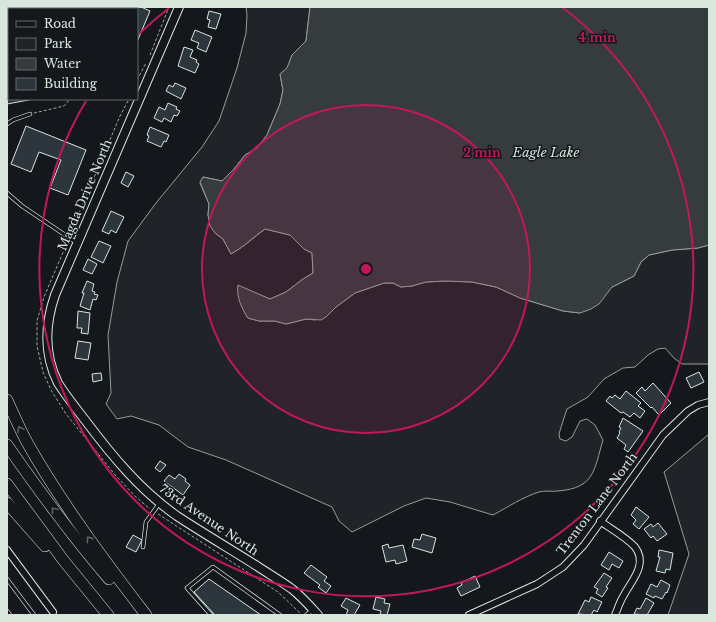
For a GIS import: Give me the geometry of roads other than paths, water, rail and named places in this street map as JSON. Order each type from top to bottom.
[{"type":"highway","points":[[7,400],[27,443],[43,469],[88,538],[146,615]]},
{"type":"highway","points":[[7,446],[73,534],[102,570],[142,615]]},
{"type":"highway","points":[[7,484],[68,566],[108,615]]},
{"type":"highway","points":[[7,503],[74,580],[108,615]]},
{"type":"street","name":"Magda Drive North","points":[[67,396],[59,383],[49,358],[47,334],[50,308],[179,7]]},
{"type":"street","name":"73rd Avenue North","points":[[67,396],[112,455],[132,478],[176,515],[283,583],[316,612]]},
{"type":"street","name":"Trenton Lane North","points":[[468,615],[537,584],[556,572],[574,556],[663,435],[688,411],[698,405],[709,402]]},
{"type":"street","points":[[600,521],[634,547],[639,553],[640,568],[622,598],[615,615]]},
{"type":"street","points":[[7,550],[52,614]]},
{"type":"lane","points":[[7,124],[13,120],[30,114]]},
{"type":"lane","points":[[7,193],[22,206],[77,243]]},
{"type":"lane","points":[[143,548],[146,522],[160,502]]},
{"type":"lane","points":[[211,615],[187,588],[213,567],[280,615]]},
{"type":"lane","points":[[7,579],[34,615]]},
{"type":"lane","points":[[7,611],[10,615]]},
{"type":"lane","points":[[306,615],[316,612]]},
{"type":"water","name":"Eagle Lake","points":[[310,7],[709,7],[709,245],[649,255],[641,262],[634,276],[612,287],[599,304],[580,313],[563,311],[520,298],[496,287],[472,282],[445,281],[426,282],[401,287],[393,283],[384,283],[355,293],[321,320],[306,319],[286,324],[275,321],[259,321],[248,318],[240,303],[238,285],[270,299],[286,292],[313,273],[312,253],[304,249],[290,235],[265,229],[231,254],[223,239],[215,233],[210,226],[208,215],[209,204],[200,182],[203,177],[222,181],[245,155],[257,148],[267,135],[280,104],[283,90],[280,74],[287,68],[292,55],[306,41]]}]
